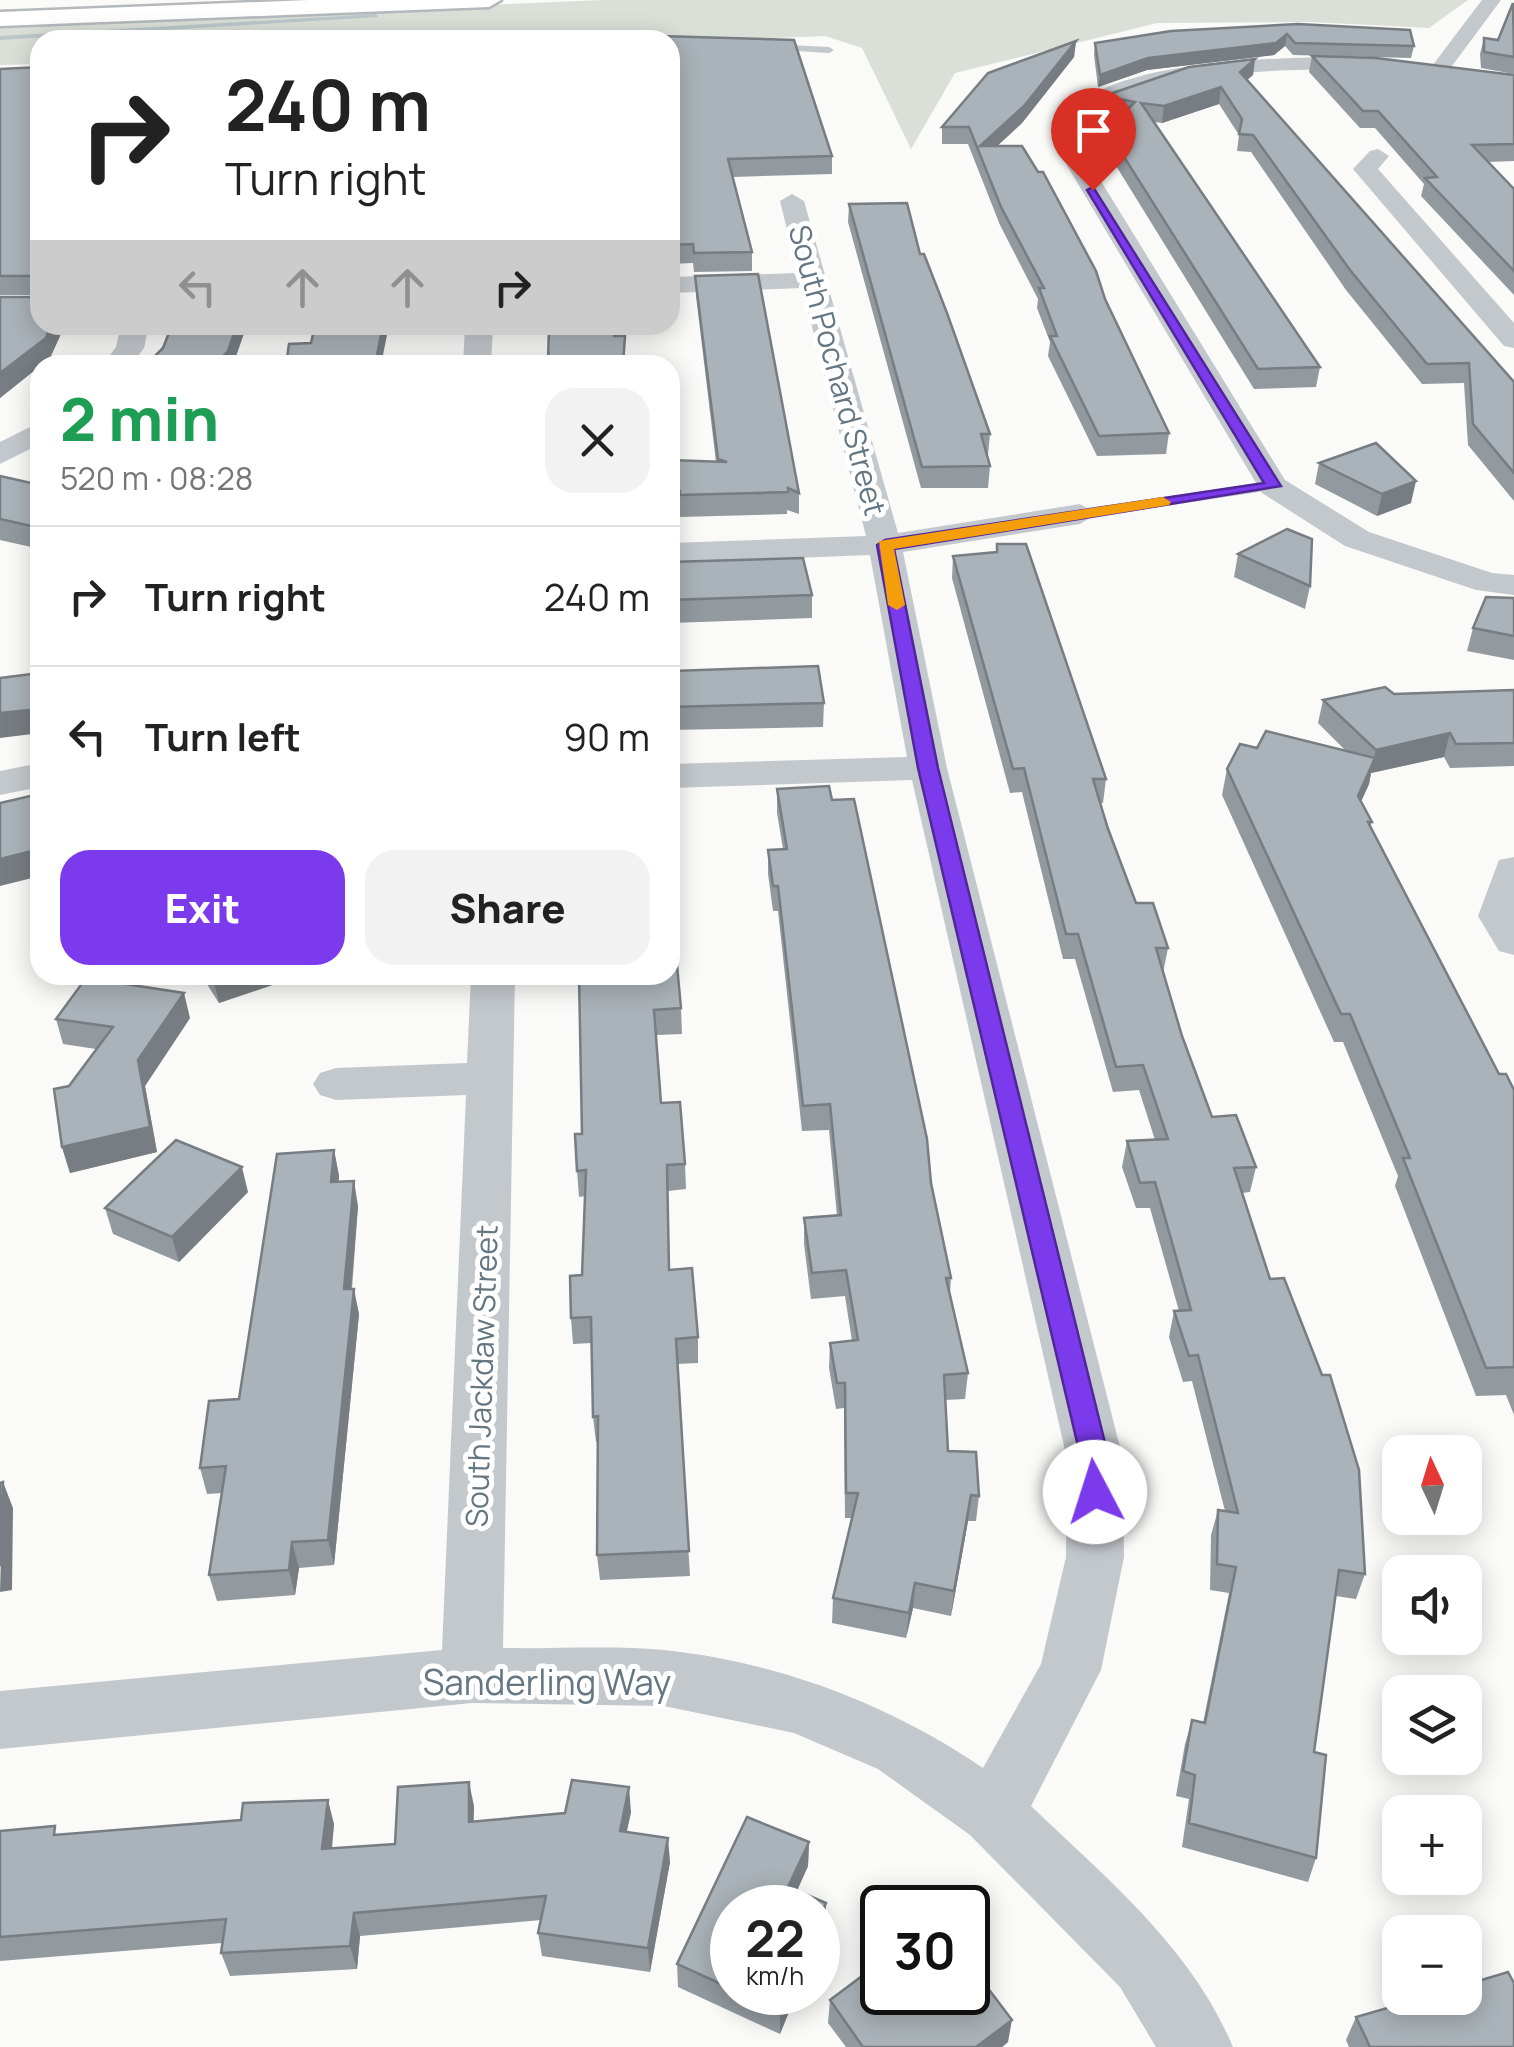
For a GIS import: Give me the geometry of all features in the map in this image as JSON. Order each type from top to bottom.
[{"type":"highway","points":[[0,19],[489,0]]},
{"type":"street","points":[[1492,0],[1449,72],[1315,62],[1197,71],[1145,82],[1100,98],[1079,114],[1068,133],[1072,157],[1274,486],[1358,539],[1488,582],[1514,585]]},
{"type":"street","points":[[1378,156],[1365,169],[1514,340]]},
{"type":"street","name":"South Pochard Street","points":[[792,201],[885,545],[928,768],[1095,1459],[1095,1557],[1070,1670],[992,1813]]},
{"type":"street","points":[[680,285],[812,280]]},
{"type":"street","points":[[0,456],[30,438]]},
{"type":"street","points":[[0,456],[30,464]]},
{"type":"street","points":[[680,553],[885,545],[1080,514]]},
{"type":"street","points":[[680,776],[928,768]]},
{"type":"street","points":[[0,783],[30,777]]},
{"type":"street","points":[[1514,869],[1499,916],[1514,942]]},
{"type":"street","name":"South Jackdaw Street","points":[[472,1675],[493,985]]},
{"type":"street","points":[[336,1084],[492,1078]]},
{"type":"street","name":"Sanderling Way","points":[[0,1720],[472,1675],[664,1678],[800,1706],[900,1748],[992,1813],[1144,1963],[1196,2047]]},
{"type":"lane","points":[[747,47],[829,50]]},
{"type":"lane","points":[[1080,514],[1274,486]]},
{"type":"shaded area","points":[[603,0],[1468,0],[1429,28],[1310,22],[1157,23],[955,73],[911,149],[862,48],[825,36],[680,42],[680,30],[30,30],[30,64],[0,65],[0,26]]},
{"type":"building","points":[[1513,3],[1514,57],[1484,52],[1484,38],[1498,40]]},
{"type":"building","points":[[1298,24],[1410,30],[1414,46],[1295,43],[1287,34],[1276,43],[1148,58],[1100,75],[1095,43],[1171,31]]},
{"type":"building","points":[[680,37],[794,40],[832,156],[728,159],[752,252],[694,253],[693,244],[680,245]]},
{"type":"building","points":[[1076,41],[1024,106],[980,146],[1022,146],[1038,172],[1043,172],[1096,271],[1105,299],[1169,433],[1099,436],[1050,336],[1057,336],[1039,288],[1044,288],[1001,207],[969,127],[942,127],[988,73]]},
{"type":"building","points":[[1312,56],[1376,58],[1514,75],[1514,144],[1472,145],[1514,189],[1514,271],[1425,178],[1437,177],[1378,111],[1363,111]]},
{"type":"building","points":[[1255,59],[1240,72],[1514,382],[1514,473],[1473,424],[1469,363],[1427,364],[1350,270],[1253,135],[1239,134],[1242,119],[1221,87],[1164,106],[1141,103],[1320,367],[1258,369],[1107,130],[1135,102],[1104,96],[1189,67]]},
{"type":"building","points":[[30,68],[30,276],[0,276],[0,69]]},
{"type":"building","points":[[907,203],[920,254],[924,254],[947,313],[990,434],[981,434],[990,466],[922,467],[849,204]]},
{"type":"building","points":[[758,274],[799,493],[788,488],[788,492],[680,495],[680,460],[727,462],[718,459],[695,276]]},
{"type":"building","points":[[0,297],[30,297],[30,335],[47,335],[0,373]]},
{"type":"building","points":[[168,335],[234,335],[224,355],[156,355]]},
{"type":"building","points":[[313,335],[381,335],[377,355],[287,355],[289,344],[311,343]]},
{"type":"building","points":[[549,335],[625,336],[624,355],[548,355]]},
{"type":"building","points":[[1376,443],[1416,481],[1382,494],[1319,463]]},
{"type":"building","points":[[0,476],[30,483],[30,526],[0,519]]},
{"type":"building","points":[[1287,529],[1312,539],[1310,586],[1238,554]]},
{"type":"building","points":[[997,544],[1026,544],[1106,779],[1093,779],[1108,829],[1136,903],[1153,903],[1168,948],[1156,948],[1182,1036],[1212,1117],[1236,1115],[1256,1167],[1234,1168],[1270,1279],[1284,1278],[1322,1375],[1330,1375],[1359,1470],[1365,1574],[1339,1570],[1314,1752],[1326,1755],[1316,1858],[1189,1823],[1195,1775],[1183,1771],[1192,1720],[1205,1723],[1236,1567],[1217,1564],[1218,1510],[1238,1513],[1198,1355],[1189,1356],[1174,1311],[1191,1310],[1155,1182],[1140,1183],[1127,1141],[1168,1139],[1143,1065],[1116,1067],[1078,934],[1066,934],[1024,768],[1013,769],[953,556],[997,552]]},
{"type":"building","points":[[803,558],[812,595],[680,600],[680,562]]},
{"type":"building","points":[[1486,597],[1514,598],[1514,636],[1473,628]]},
{"type":"building","points":[[818,666],[824,703],[680,707],[680,671]]},
{"type":"building","points":[[30,674],[30,710],[0,713],[0,678]]},
{"type":"building","points":[[1385,687],[1394,694],[1514,690],[1514,743],[1456,744],[1450,733],[1376,750],[1323,700]]},
{"type":"building","points":[[1266,731],[1375,758],[1358,796],[1372,822],[1368,822],[1499,1074],[1506,1074],[1514,1090],[1514,1367],[1486,1368],[1403,1158],[1410,1158],[1350,1014],[1341,1014],[1227,769],[1240,744],[1257,748]]},
{"type":"building","points":[[829,786],[832,800],[854,799],[927,1139],[931,1183],[951,1278],[946,1278],[968,1373],[944,1375],[948,1451],[976,1452],[979,1496],[971,1495],[954,1591],[915,1583],[909,1613],[833,1598],[858,1493],[846,1493],[845,1383],[837,1383],[830,1343],[858,1340],[846,1270],[812,1273],[804,1218],[841,1215],[830,1104],[803,1106],[778,886],[773,886],[768,850],[787,849],[777,789]]},
{"type":"building","points":[[30,796],[30,852],[0,859],[0,803]]},
{"type":"building","points":[[81,985],[132,985],[184,993],[138,1060],[150,1127],[62,1147],[54,1089],[69,1086],[113,1027],[56,1019]]},
{"type":"building","points":[[579,985],[679,985],[681,1008],[654,1010],[661,1103],[680,1102],[685,1164],[667,1165],[669,1270],[692,1268],[698,1337],[676,1339],[689,1551],[597,1555],[598,1416],[593,1417],[591,1317],[571,1318],[570,1276],[582,1275],[586,1170],[577,1171],[575,1134],[582,1134]]},
{"type":"building","points":[[176,1140],[242,1167],[172,1237],[105,1208]]},
{"type":"building","points":[[334,1150],[331,1182],[354,1181],[344,1289],[354,1289],[328,1540],[292,1542],[289,1570],[209,1575],[226,1466],[200,1468],[209,1401],[239,1399],[277,1154]]},
{"type":"building","points":[[3,1482],[1,1564],[0,1565],[0,1483]]},
{"type":"building","points":[[572,1780],[629,1787],[620,1831],[668,1838],[648,1948],[538,1933],[546,1896],[354,1913],[350,1946],[221,1953],[226,1919],[0,1937],[0,1831],[55,1826],[54,1835],[241,1820],[243,1803],[328,1800],[322,1849],[395,1844],[398,1787],[469,1782],[469,1822],[565,1813]]},
{"type":"building","points":[[747,1817],[809,1842],[789,1885],[715,1885]]},
{"type":"building","points":[[710,1895],[710,1979],[677,1964]]},
{"type":"building","points":[[1508,1972],[1514,1983],[1514,2047],[1370,2047],[1356,2017],[1382,2010],[1382,2015],[1482,2015],[1482,1980]]},
{"type":"building","points":[[860,1978],[860,2015],[990,2015],[990,1991],[1012,2020],[976,2047],[863,2047],[840,2014],[840,1992]]},
{"type":"waterway","points":[[137,30],[376,16]]},
{"type":"waterway","points":[[0,38],[30,36]]},
{"type":"slow traffic","points":[[897,605],[885,545],[1163,502]]},
{"type":"route","points":[[1093,190],[1274,486],[885,545],[928,768],[1095,1459],[1095,1492]]}]
